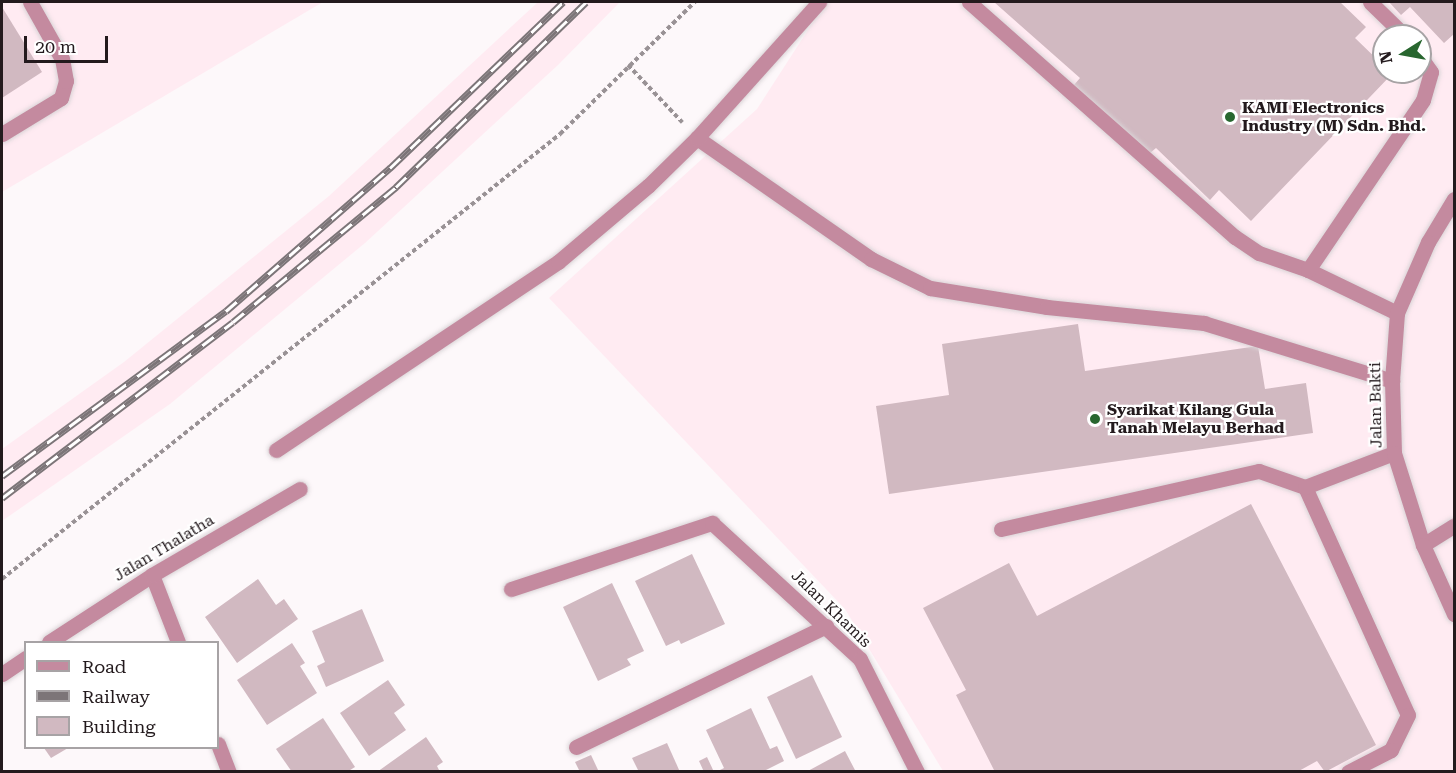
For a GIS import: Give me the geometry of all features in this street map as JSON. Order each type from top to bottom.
[{"type":"street","points":[[2,134],[60,98],[66,81],[62,59],[30,2]]},
{"type":"street","points":[[276,450],[558,262],[648,186],[698,138],[819,2]]},
{"type":"street","points":[[969,2],[1235,237],[1259,253],[1308,270],[1397,313]]},
{"type":"street","points":[[1370,2],[1393,24]]},
{"type":"street","points":[[1308,270],[1423,99],[1427,84]]},
{"type":"street","points":[[698,138],[871,259],[930,288],[1047,307],[1204,323],[1392,381]]},
{"type":"street","name":"Jalan Bakti","points":[[1454,613],[1423,544],[1394,453],[1392,381],[1397,313],[1428,242],[1455,199]]},
{"type":"street","points":[[1001,529],[1259,471],[1305,487],[1394,453]]},
{"type":"street","points":[[1305,487],[1408,715],[1391,750],[1348,771]]},
{"type":"street","name":"Jalan Thalatha","points":[[52,641],[152,575],[300,489]]},
{"type":"street","name":"Jalan Khamis","points":[[511,590],[712,523],[860,659],[916,771]]},
{"type":"street","points":[[1423,544],[1455,526]]},
{"type":"street","points":[[152,575],[178,641]]},
{"type":"street","points":[[576,747],[826,626]]},
{"type":"street","points":[[2,674],[24,659]]},
{"type":"street","points":[[219,746],[229,771]]},
{"type":"path","points":[[2,579],[560,134],[695,2]]},
{"type":"path","points":[[628,65],[698,138]]},
{"type":"shaded area","points":[[2,2],[323,2],[2,192]]},
{"type":"shaded area","points":[[538,2],[620,2],[558,65],[365,243],[170,404],[2,521],[2,449],[124,362],[329,196]]},
{"type":"shaded area","points":[[826,2],[1454,2],[1454,771],[943,771],[845,609],[549,298],[757,109]]},
{"type":"building","name":"KAMI Electronics Industry (M) Sdn. Bhd.","points":[[994,2],[1340,2],[1366,27],[1355,38],[1372,54],[1372,84],[1382,84],[1251,221],[1219,190],[1210,200],[1156,148],[1150,153],[1074,85],[1080,78]]},
{"type":"building","points":[[1389,2],[1454,2],[1454,34],[1444,43],[1432,30],[1432,24],[1426,24],[1410,7],[1401,15]]},
{"type":"building","points":[[2,7],[42,72],[2,98]]},
{"type":"building","name":"Syarikat Kilang Gula Tanah Melayu Berhad","points":[[1078,324],[1085,371],[1258,346],[1265,389],[1306,383],[1313,433],[889,494],[876,406],[949,395],[942,344]]},
{"type":"building","points":[[1251,504],[1376,745],[1325,772],[1317,761],[1297,772],[995,772],[956,695],[966,690],[923,608],[1009,563],[1037,616]]},
{"type":"building","points":[[692,554],[725,624],[681,644],[679,640],[666,646],[635,581]]},
{"type":"building","points":[[258,579],[276,605],[284,599],[298,619],[237,663],[205,617]]},
{"type":"building","points":[[612,583],[644,651],[627,659],[631,665],[598,681],[563,607]]},
{"type":"building","points":[[362,609],[384,661],[326,687],[317,666],[325,662],[312,631]]},
{"type":"building","points":[[292,643],[305,663],[300,666],[317,693],[267,725],[237,680]]},
{"type":"building","points":[[812,675],[842,737],[796,759],[767,697]]},
{"type":"building","points":[[388,680],[405,705],[394,713],[406,730],[369,756],[340,713]]},
{"type":"building","points":[[751,708],[770,749],[777,746],[784,761],[762,772],[716,772],[724,768],[706,730]]},
{"type":"building","points":[[323,718],[355,767],[347,772],[292,772],[276,749]]},
{"type":"building","points":[[426,737],[443,762],[437,766],[440,772],[377,772]]},
{"type":"building","points":[[667,743],[680,772],[639,772],[632,758]]},
{"type":"building","points":[[45,749],[66,749],[51,758]]},
{"type":"building","points":[[845,751],[856,772],[806,772]]},
{"type":"building","points":[[591,755],[599,772],[580,772],[575,762]]},
{"type":"building","points":[[707,757],[714,772],[704,772],[699,761]]},
{"type":"railway","points":[[2,476],[226,311],[390,168],[563,2]]},
{"type":"railway","points":[[2,498],[233,322],[396,187],[586,2]]},
{"type":"place","name":"KAMI Electronics Industry (M) Sdn. Bhd.","points":[[1230,117]]},
{"type":"place","name":"Syarikat Kilang Gula Tanah Melayu Berhad","points":[[1095,419]]}]
